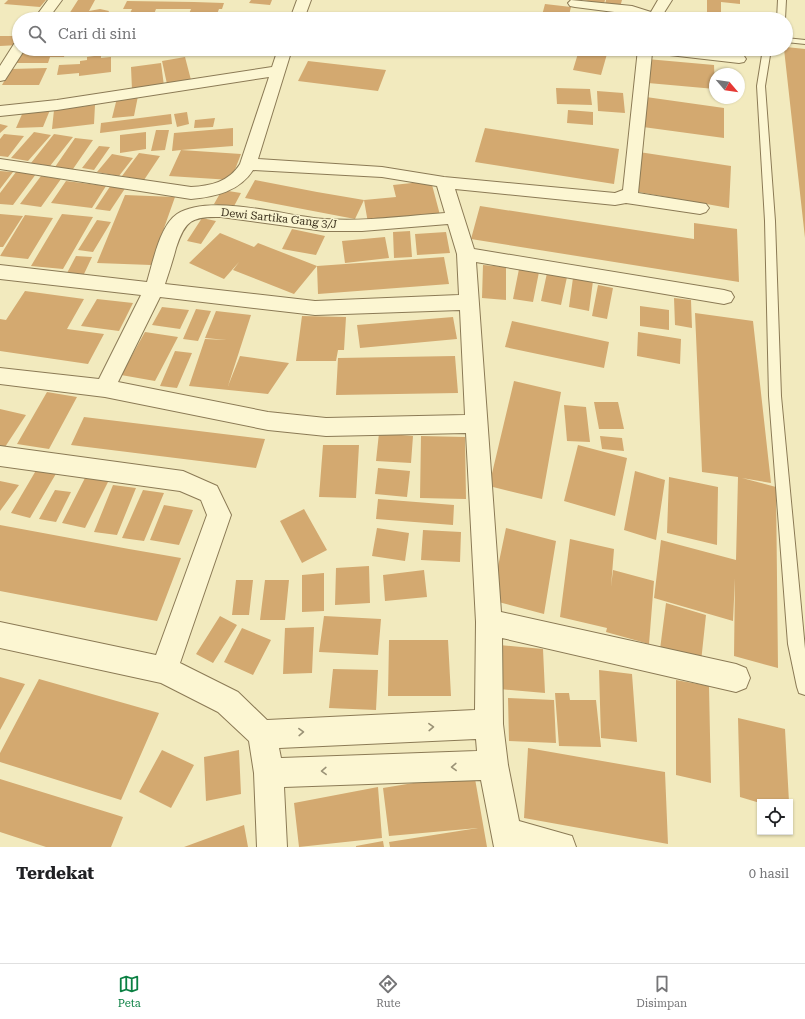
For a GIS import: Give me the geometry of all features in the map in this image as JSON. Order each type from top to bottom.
[{"type":"street","points":[[47,12],[56,0]]},
{"type":"street","points":[[300,12],[304,0]]},
{"type":"street","points":[[657,12],[665,0]]},
{"type":"street","points":[[575,3],[632,10],[637,12]]},
{"type":"street","points":[[0,77],[13,56]]},
{"type":"street","points":[[0,164],[191,193],[204,192],[229,184],[244,174],[283,56]]},
{"type":"street","points":[[626,197],[631,191],[644,56]]},
{"type":"street","points":[[713,56],[739,59]]},
{"type":"street","points":[[0,111],[57,106],[277,71]]},
{"type":"street","points":[[248,164],[382,172],[444,182],[615,199],[626,197],[700,208]]},
{"type":"street","points":[[444,182],[466,254],[478,424],[489,622],[489,724],[493,765],[508,840],[561,847]]},
{"type":"street","name":"Dewi Sartika Gang 3/J","points":[[105,388],[154,289],[174,227],[180,220],[197,212],[206,210],[324,225],[362,225],[454,218]]},
{"type":"street","points":[[466,254],[724,297]]},
{"type":"street","points":[[0,272],[315,308],[470,302]]},
{"type":"street","points":[[0,376],[105,388],[268,421],[304,425],[326,427],[478,424]]},
{"type":"street","points":[[0,456],[183,481],[209,493],[219,515],[164,670]]},
{"type":"street","points":[[489,622],[736,678]]},
{"type":"street","points":[[0,635],[164,670],[228,702],[262,734],[269,773],[272,847]]},
{"type":"street","points":[[262,734],[489,724]]},
{"type":"street","points":[[269,773],[493,765]]},
{"type":"lane","points":[[781,12],[782,0]]},
{"type":"lane","points":[[793,41],[805,42]]},
{"type":"lane","points":[[766,56],[761,86],[770,221],[775,396],[796,644],[805,687]]},
{"type":"building","points":[[8,0],[46,0],[40,7],[4,4]]},
{"type":"building","points":[[78,0],[95,0],[89,11],[100,9],[109,11],[108,12],[70,12]]},
{"type":"building","points":[[251,0],[272,0],[270,5],[249,3]]},
{"type":"building","points":[[583,0],[605,0],[604,4]]},
{"type":"building","points":[[606,0],[622,0],[620,7],[605,5]]},
{"type":"building","points":[[707,0],[740,0],[740,4],[721,2],[721,12],[707,12]]},
{"type":"building","points":[[127,1],[224,3],[222,9],[219,9],[218,12],[190,12],[191,9],[156,9],[155,12],[130,12],[132,9],[123,9]]},
{"type":"building","points":[[545,4],[571,7],[570,12],[543,12]]},
{"type":"building","points":[[0,36],[12,36],[12,45],[0,46]]},
{"type":"building","points":[[793,48],[805,49],[805,238],[785,56],[793,56]]},
{"type":"building","points":[[20,56],[64,56],[50,57],[48,63],[16,63]]},
{"type":"building","points":[[577,56],[606,56],[601,75],[573,70]]},
{"type":"building","points":[[87,57],[111,57],[111,72],[79,76],[79,73],[57,75],[59,65],[80,64],[80,61],[87,60]]},
{"type":"building","points":[[185,57],[191,80],[167,84],[162,61]]},
{"type":"building","points":[[647,59],[714,65],[714,68],[709,68],[709,88],[648,83]]},
{"type":"building","points":[[308,61],[386,70],[378,91],[298,81]]},
{"type":"building","points":[[161,63],[164,86],[132,90],[131,67]]},
{"type":"building","points":[[47,68],[39,85],[2,85],[11,69]]},
{"type":"building","points":[[556,88],[590,89],[592,105],[557,104]]},
{"type":"building","points":[[597,91],[623,93],[625,113],[598,111]]},
{"type":"building","points":[[138,96],[134,116],[112,118],[117,98]]},
{"type":"building","points":[[646,97],[724,108],[724,138],[643,127]]},
{"type":"building","points":[[95,105],[94,124],[52,129],[54,110]]},
{"type":"building","points":[[50,110],[43,127],[16,128],[23,112]]},
{"type":"building","points":[[568,110],[593,112],[593,125],[567,123]]},
{"type":"building","points":[[187,112],[189,124],[177,127],[174,114]]},
{"type":"building","points":[[171,114],[172,124],[100,133],[101,123]]},
{"type":"building","points":[[215,118],[213,127],[194,128],[195,120]]},
{"type":"building","points":[[0,124],[8,126],[0,133]]},
{"type":"building","points":[[233,128],[233,146],[172,151],[174,133]]},
{"type":"building","points":[[485,128],[619,149],[614,184],[475,162]]},
{"type":"building","points":[[156,130],[169,130],[165,150],[151,151]]},
{"type":"building","points":[[34,132],[51,135],[28,161],[11,158]]},
{"type":"building","points":[[146,132],[146,149],[120,153],[120,135]]},
{"type":"building","points":[[4,134],[24,136],[8,157],[0,156],[0,139]]},
{"type":"building","points":[[54,134],[73,137],[50,166],[31,163]]},
{"type":"building","points":[[75,138],[93,140],[73,169],[55,167]]},
{"type":"building","points":[[99,146],[110,147],[94,170],[82,168]]},
{"type":"building","points":[[181,150],[241,154],[231,180],[169,176]]},
{"type":"building","points":[[639,152],[731,166],[729,208],[633,191]]},
{"type":"building","points":[[139,153],[160,156],[144,180],[122,176]]},
{"type":"building","points":[[112,154],[133,158],[119,176],[97,172]]},
{"type":"building","points":[[0,171],[13,172],[0,189]]},
{"type":"building","points":[[16,172],[36,174],[13,205],[0,204],[0,193]]},
{"type":"building","points":[[41,176],[61,179],[41,207],[20,204]]},
{"type":"building","points":[[255,180],[364,200],[355,219],[245,198]]},
{"type":"building","points":[[66,181],[106,186],[92,208],[51,203]]},
{"type":"building","points":[[431,181],[440,215],[368,223],[364,200],[396,197],[393,185]]},
{"type":"building","points":[[111,185],[126,187],[110,211],[95,209]]},
{"type":"building","points":[[222,190],[241,193],[233,208],[214,204]]},
{"type":"building","points":[[125,195],[175,197],[151,265],[97,263]]},
{"type":"building","points":[[480,206],[694,239],[694,223],[737,229],[739,282],[471,239]]},
{"type":"building","points":[[0,214],[23,216],[3,247],[0,247]]},
{"type":"building","points":[[62,214],[93,217],[63,269],[31,266]]},
{"type":"building","points":[[25,215],[53,218],[28,259],[0,256]]},
{"type":"building","points":[[202,218],[216,221],[201,244],[187,241]]},
{"type":"building","points":[[97,220],[111,222],[93,252],[78,250]]},
{"type":"building","points":[[292,229],[325,236],[316,255],[282,249]]},
{"type":"building","points":[[410,231],[412,257],[394,258],[393,232]]},
{"type":"building","points":[[446,232],[450,253],[417,255],[415,234]]},
{"type":"building","points":[[220,233],[254,247],[258,243],[317,266],[294,294],[233,270],[239,262],[224,279],[189,263]]},
{"type":"building","points":[[385,237],[389,258],[345,263],[342,241]]},
{"type":"building","points":[[76,256],[92,257],[84,274],[67,273]]},
{"type":"building","points":[[444,257],[449,284],[318,294],[317,266]]},
{"type":"building","points":[[483,265],[506,267],[506,300],[482,298]]},
{"type":"building","points":[[519,269],[539,272],[533,302],[513,299]]},
{"type":"building","points":[[547,273],[567,277],[561,305],[541,301]]},
{"type":"building","points":[[573,278],[593,281],[589,311],[569,307]]},
{"type":"building","points":[[598,285],[613,288],[607,319],[592,316]]},
{"type":"building","points":[[25,291],[84,299],[67,329],[104,334],[88,364],[0,351],[0,319],[6,320]]},
{"type":"building","points":[[674,298],[691,300],[692,328],[675,325]]},
{"type":"building","points":[[97,299],[133,303],[119,331],[81,326]]},
{"type":"building","points":[[640,306],[669,310],[669,330],[640,326]]},
{"type":"building","points":[[162,307],[189,310],[180,329],[152,325]]},
{"type":"building","points":[[196,309],[211,311],[198,341],[183,339]]},
{"type":"building","points":[[216,311],[251,315],[228,386],[240,356],[289,363],[268,394],[189,386],[205,339],[227,340],[205,338]]},
{"type":"building","points":[[695,313],[753,321],[771,483],[742,478],[776,487],[778,668],[734,656],[735,578],[733,621],[654,598],[661,540],[736,560],[738,477],[702,472]]},
{"type":"building","points":[[302,316],[346,317],[344,350],[338,350],[336,361],[296,361]]},
{"type":"building","points":[[453,317],[457,339],[360,348],[357,325]]},
{"type":"building","points":[[512,321],[609,342],[604,368],[505,347]]},
{"type":"building","points":[[145,332],[178,337],[155,381],[121,375]]},
{"type":"building","points":[[638,332],[681,339],[680,364],[637,356]]},
{"type":"building","points":[[175,351],[192,353],[177,388],[160,386]]},
{"type":"building","points":[[455,356],[458,393],[336,395],[338,358]]},
{"type":"building","points":[[514,381],[561,392],[542,499],[489,486]]},
{"type":"building","points":[[47,392],[77,397],[49,449],[17,444]]},
{"type":"building","points":[[594,402],[618,402],[624,429],[599,429]]},
{"type":"building","points":[[564,405],[586,407],[590,442],[567,441]]},
{"type":"building","points":[[0,409],[26,415],[5,447],[0,446]]},
{"type":"building","points":[[84,417],[265,439],[256,468],[71,445]]},
{"type":"building","points":[[379,433],[413,436],[411,463],[376,461]]},
{"type":"building","points":[[421,436],[465,437],[466,499],[420,498]]},
{"type":"building","points":[[600,436],[622,438],[624,451],[602,449]]},
{"type":"building","points":[[323,445],[359,445],[356,498],[319,497]]},
{"type":"building","points":[[578,445],[627,458],[615,516],[564,501]]},
{"type":"building","points":[[38,467],[57,472],[30,518],[11,513]]},
{"type":"building","points":[[378,468],[410,471],[407,497],[375,494]]},
{"type":"building","points":[[635,471],[665,480],[656,540],[624,530]]},
{"type":"building","points":[[86,476],[109,480],[85,528],[62,523]]},
{"type":"building","points":[[669,477],[718,487],[717,545],[667,533]]},
{"type":"building","points":[[0,481],[19,485],[0,511]]},
{"type":"building","points":[[113,485],[136,488],[117,535],[94,532]]},
{"type":"building","points":[[55,490],[71,492],[56,522],[39,519]]},
{"type":"building","points":[[143,490],[164,493],[144,541],[122,538]]},
{"type":"building","points":[[378,499],[454,505],[453,525],[376,519]]},
{"type":"building","points":[[164,505],[193,510],[179,545],[150,540]]},
{"type":"building","points":[[304,509],[327,550],[302,563],[280,521]]},
{"type":"building","points":[[0,525],[181,558],[157,621],[0,591]]},
{"type":"building","points":[[377,528],[409,533],[405,561],[372,556]]},
{"type":"building","points":[[506,528],[556,541],[544,614],[491,600]]},
{"type":"building","points":[[423,530],[461,532],[460,562],[421,560]]},
{"type":"building","points":[[570,539],[614,549],[611,587],[613,570],[654,581],[649,644],[606,632],[607,628],[560,617]]},
{"type":"building","points":[[369,566],[370,603],[335,605],[336,568]]},
{"type":"building","points":[[424,570],[427,597],[385,601],[383,575]]},
{"type":"building","points":[[324,573],[324,611],[302,612],[302,575]]},
{"type":"building","points":[[236,580],[253,580],[249,615],[232,615]]},
{"type":"building","points":[[265,580],[289,580],[285,620],[260,620]]},
{"type":"building","points":[[666,603],[706,615],[700,671],[659,657]]},
{"type":"building","points":[[220,616],[237,625],[213,663],[196,654]]},
{"type":"building","points":[[324,616],[381,619],[378,655],[319,652]]},
{"type":"building","points":[[314,627],[312,673],[283,674],[285,628]]},
{"type":"building","points":[[242,628],[271,640],[253,675],[224,662]]},
{"type":"building","points":[[389,640],[448,640],[451,696],[388,696]]},
{"type":"building","points":[[499,645],[543,649],[545,693],[499,689]]},
{"type":"building","points":[[333,669],[378,670],[376,710],[329,708]]},
{"type":"building","points":[[599,670],[632,674],[637,742],[601,738]]},
{"type":"building","points":[[0,677],[25,684],[0,730]]},
{"type":"building","points":[[39,679],[159,713],[121,800],[0,762],[0,753]]},
{"type":"building","points":[[676,680],[709,686],[711,783],[676,775]]},
{"type":"building","points":[[555,693],[569,693],[570,700],[596,700],[601,747],[559,746]]},
{"type":"building","points":[[508,698],[554,700],[556,743],[509,741]]},
{"type":"building","points":[[738,718],[785,729],[789,799],[757,799],[757,802],[740,797]]},
{"type":"building","points":[[528,748],[665,772],[668,844],[524,818]]},
{"type":"building","points":[[162,750],[194,765],[171,808],[139,792]]},
{"type":"building","points":[[239,750],[241,794],[206,801],[204,757]]},
{"type":"building","points":[[474,773],[487,847],[390,847],[389,842],[478,828],[389,836],[383,788]]},
{"type":"building","points":[[0,779],[123,817],[111,847],[46,847],[0,832]]},
{"type":"building","points":[[378,787],[382,838],[299,847],[294,803]]},
{"type":"building","points":[[244,825],[248,847],[184,847]]},
{"type":"building","points":[[383,841],[384,847],[356,847],[356,846]]}]
